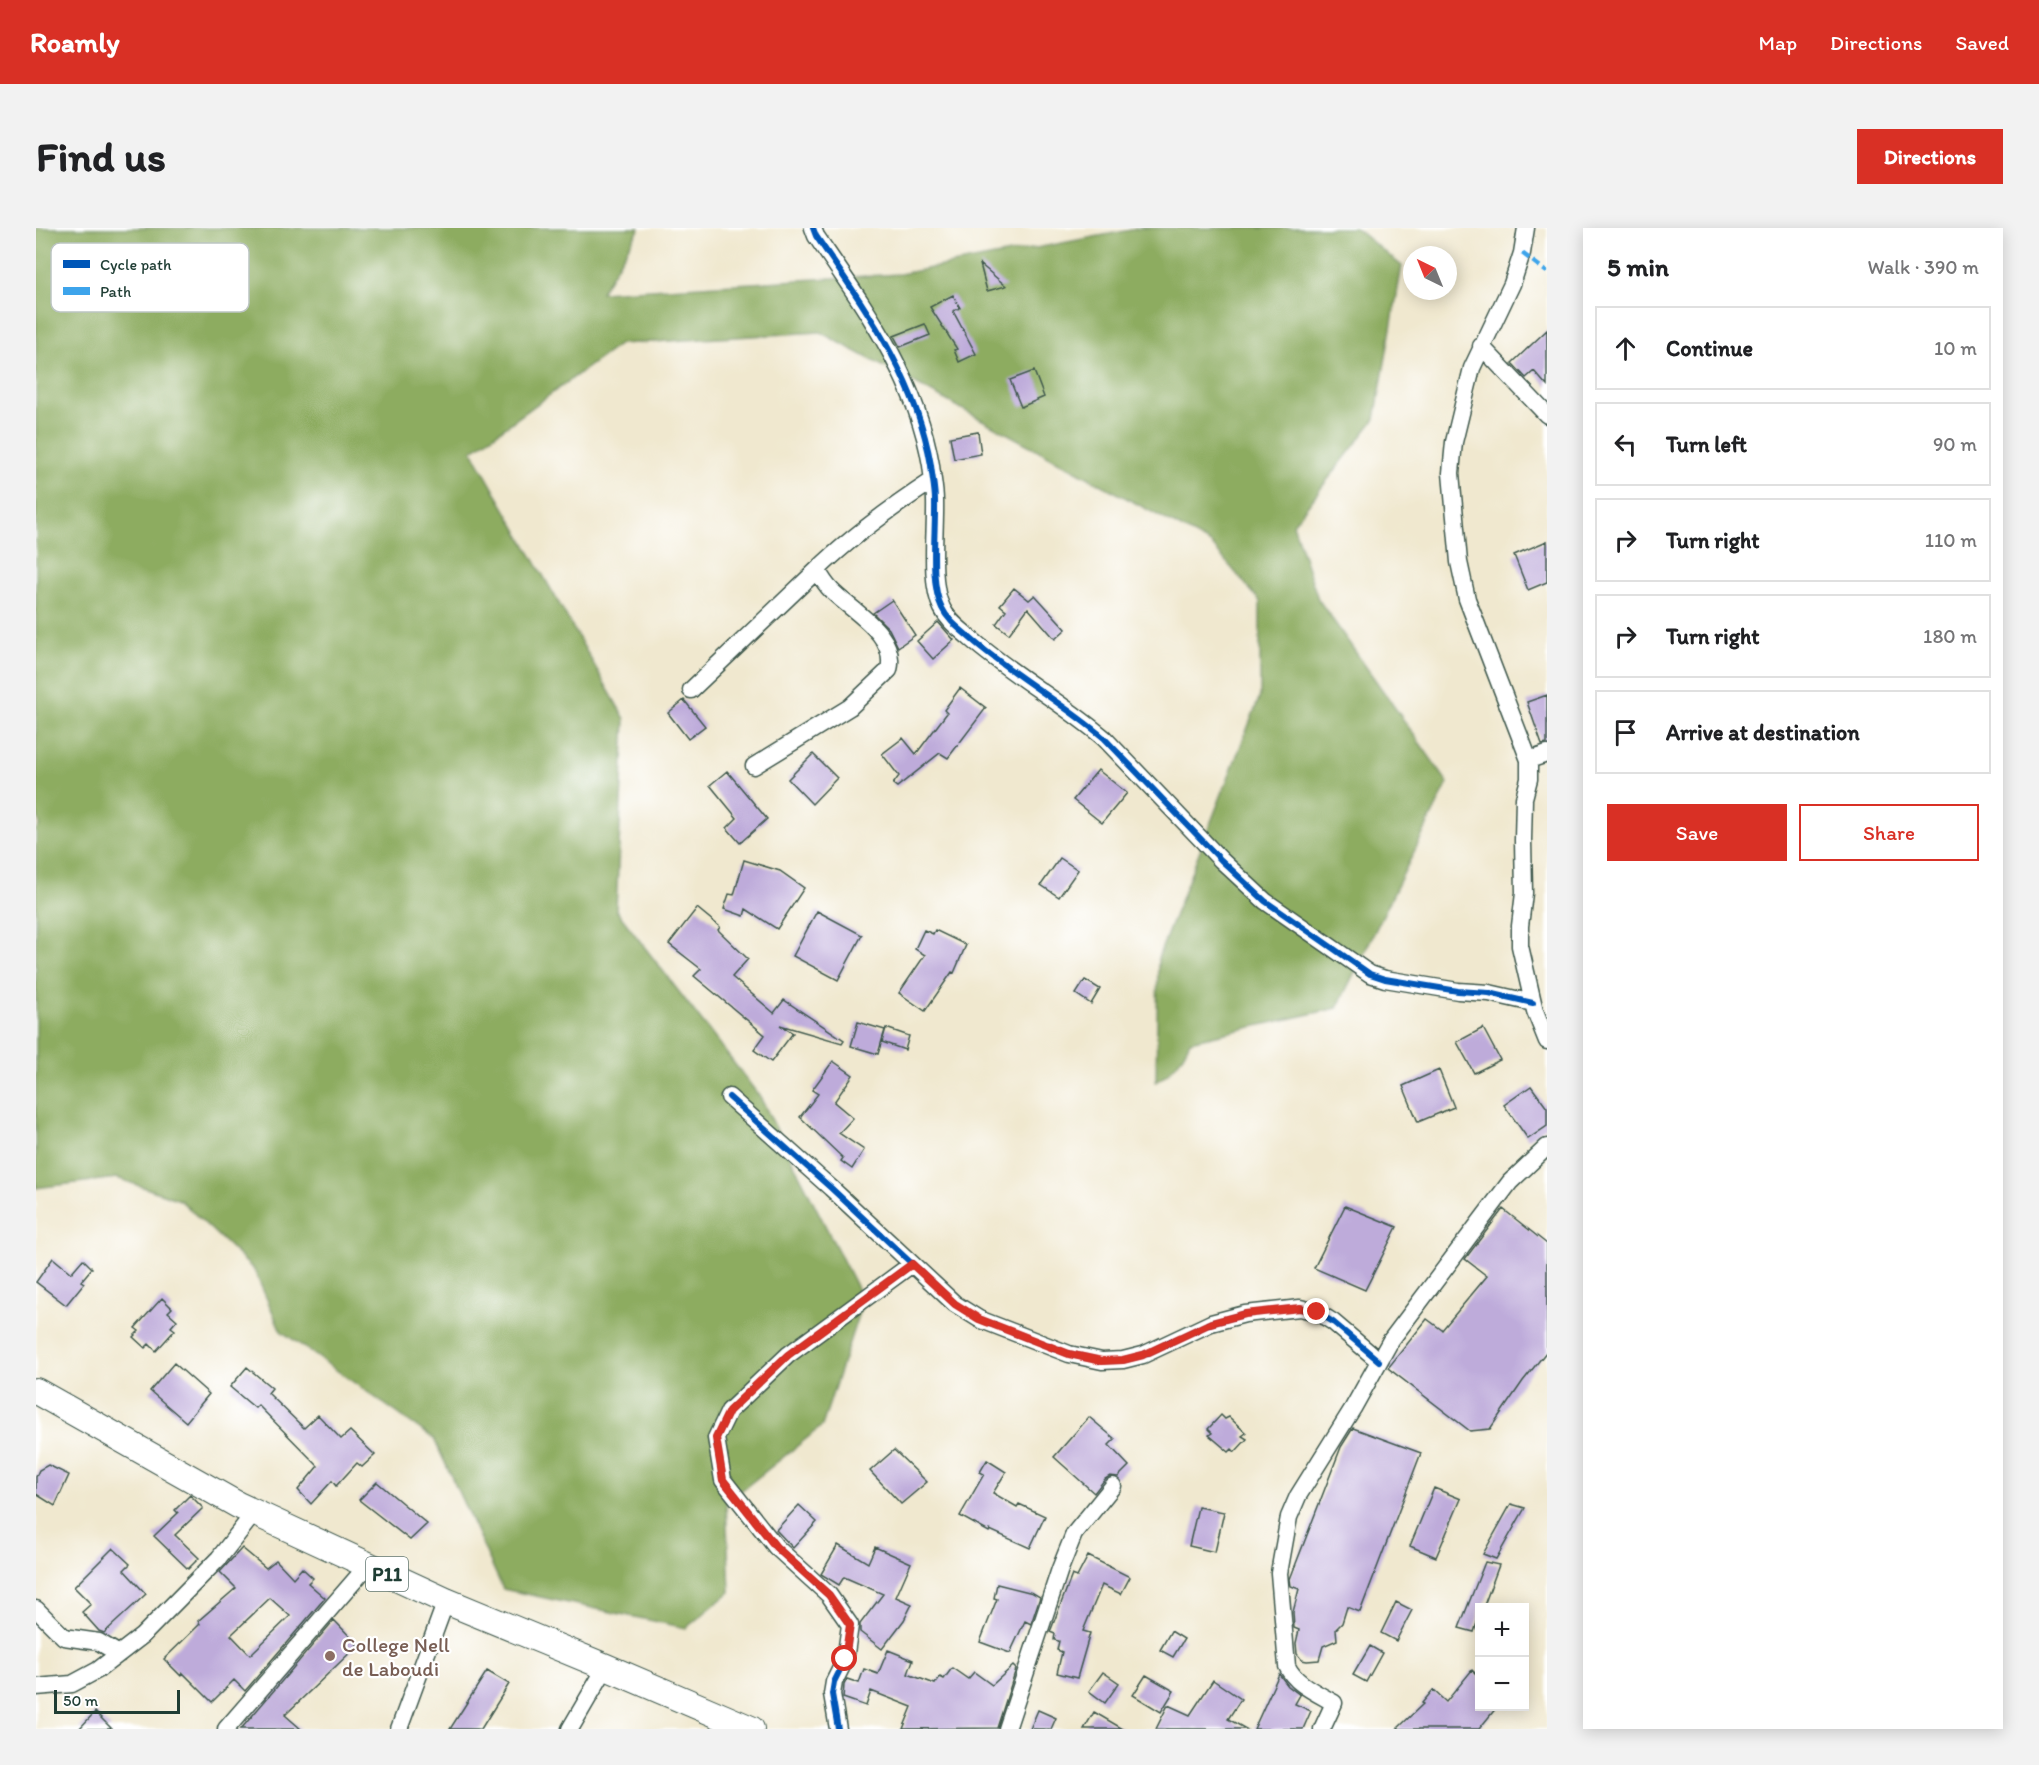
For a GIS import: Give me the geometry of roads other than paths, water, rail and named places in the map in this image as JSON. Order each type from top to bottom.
[{"type":"main road","name":"P11","points":[[36,1391],[229,1500],[446,1601],[752,1729]]},
{"type":"street","points":[[813,228],[816,236],[876,323],[905,380],[919,416],[931,466],[935,498],[935,588],[941,607],[949,619],[1013,674],[1084,721],[1104,738],[1221,860],[1265,901],[1370,974],[1385,979],[1458,992],[1489,993],[1533,1003]]},
{"type":"street","points":[[1526,228],[1522,253],[1512,284],[1472,368],[1454,442],[1451,473],[1458,562],[1467,598],[1529,760],[1524,798],[1522,840],[1524,893],[1520,946],[1533,1003],[1547,1041]]},
{"type":"street","points":[[1481,346],[1547,415]]},
{"type":"street","points":[[692,690],[846,543],[932,481]]},
{"type":"street","points":[[754,766],[850,707],[890,669],[892,661],[880,634],[831,590],[817,570]]},
{"type":"street","points":[[1529,760],[1547,754]]},
{"type":"street","points":[[729,1097],[955,1304],[973,1316],[1069,1354],[1102,1361],[1123,1360],[1143,1355],[1211,1323],[1245,1314],[1300,1308],[1317,1312],[1325,1317],[1379,1361]]},
{"type":"street","points":[[1322,1729],[1334,1703],[1297,1680],[1287,1666],[1278,1573],[1289,1516],[1298,1496],[1341,1428],[1391,1340],[1510,1182],[1547,1148]]},
{"type":"street","points":[[838,1729],[832,1694],[834,1682],[845,1659],[850,1625],[829,1595],[776,1547],[723,1480],[716,1438],[729,1411],[788,1355],[912,1264]]},
{"type":"street","points":[[1007,1729],[1060,1569],[1074,1534],[1113,1486]]},
{"type":"street","points":[[36,1687],[72,1684],[98,1670],[142,1636],[219,1558],[255,1512]]},
{"type":"street","points":[[226,1729],[368,1565]]},
{"type":"street","points":[[399,1729],[446,1601]]},
{"type":"street","points":[[36,1609],[64,1637],[99,1642],[119,1654]]},
{"type":"street","points":[[570,1729],[606,1666]]},
{"type":"place","name":"College Nell de Laboudi","points":[[330,1656]]}]
